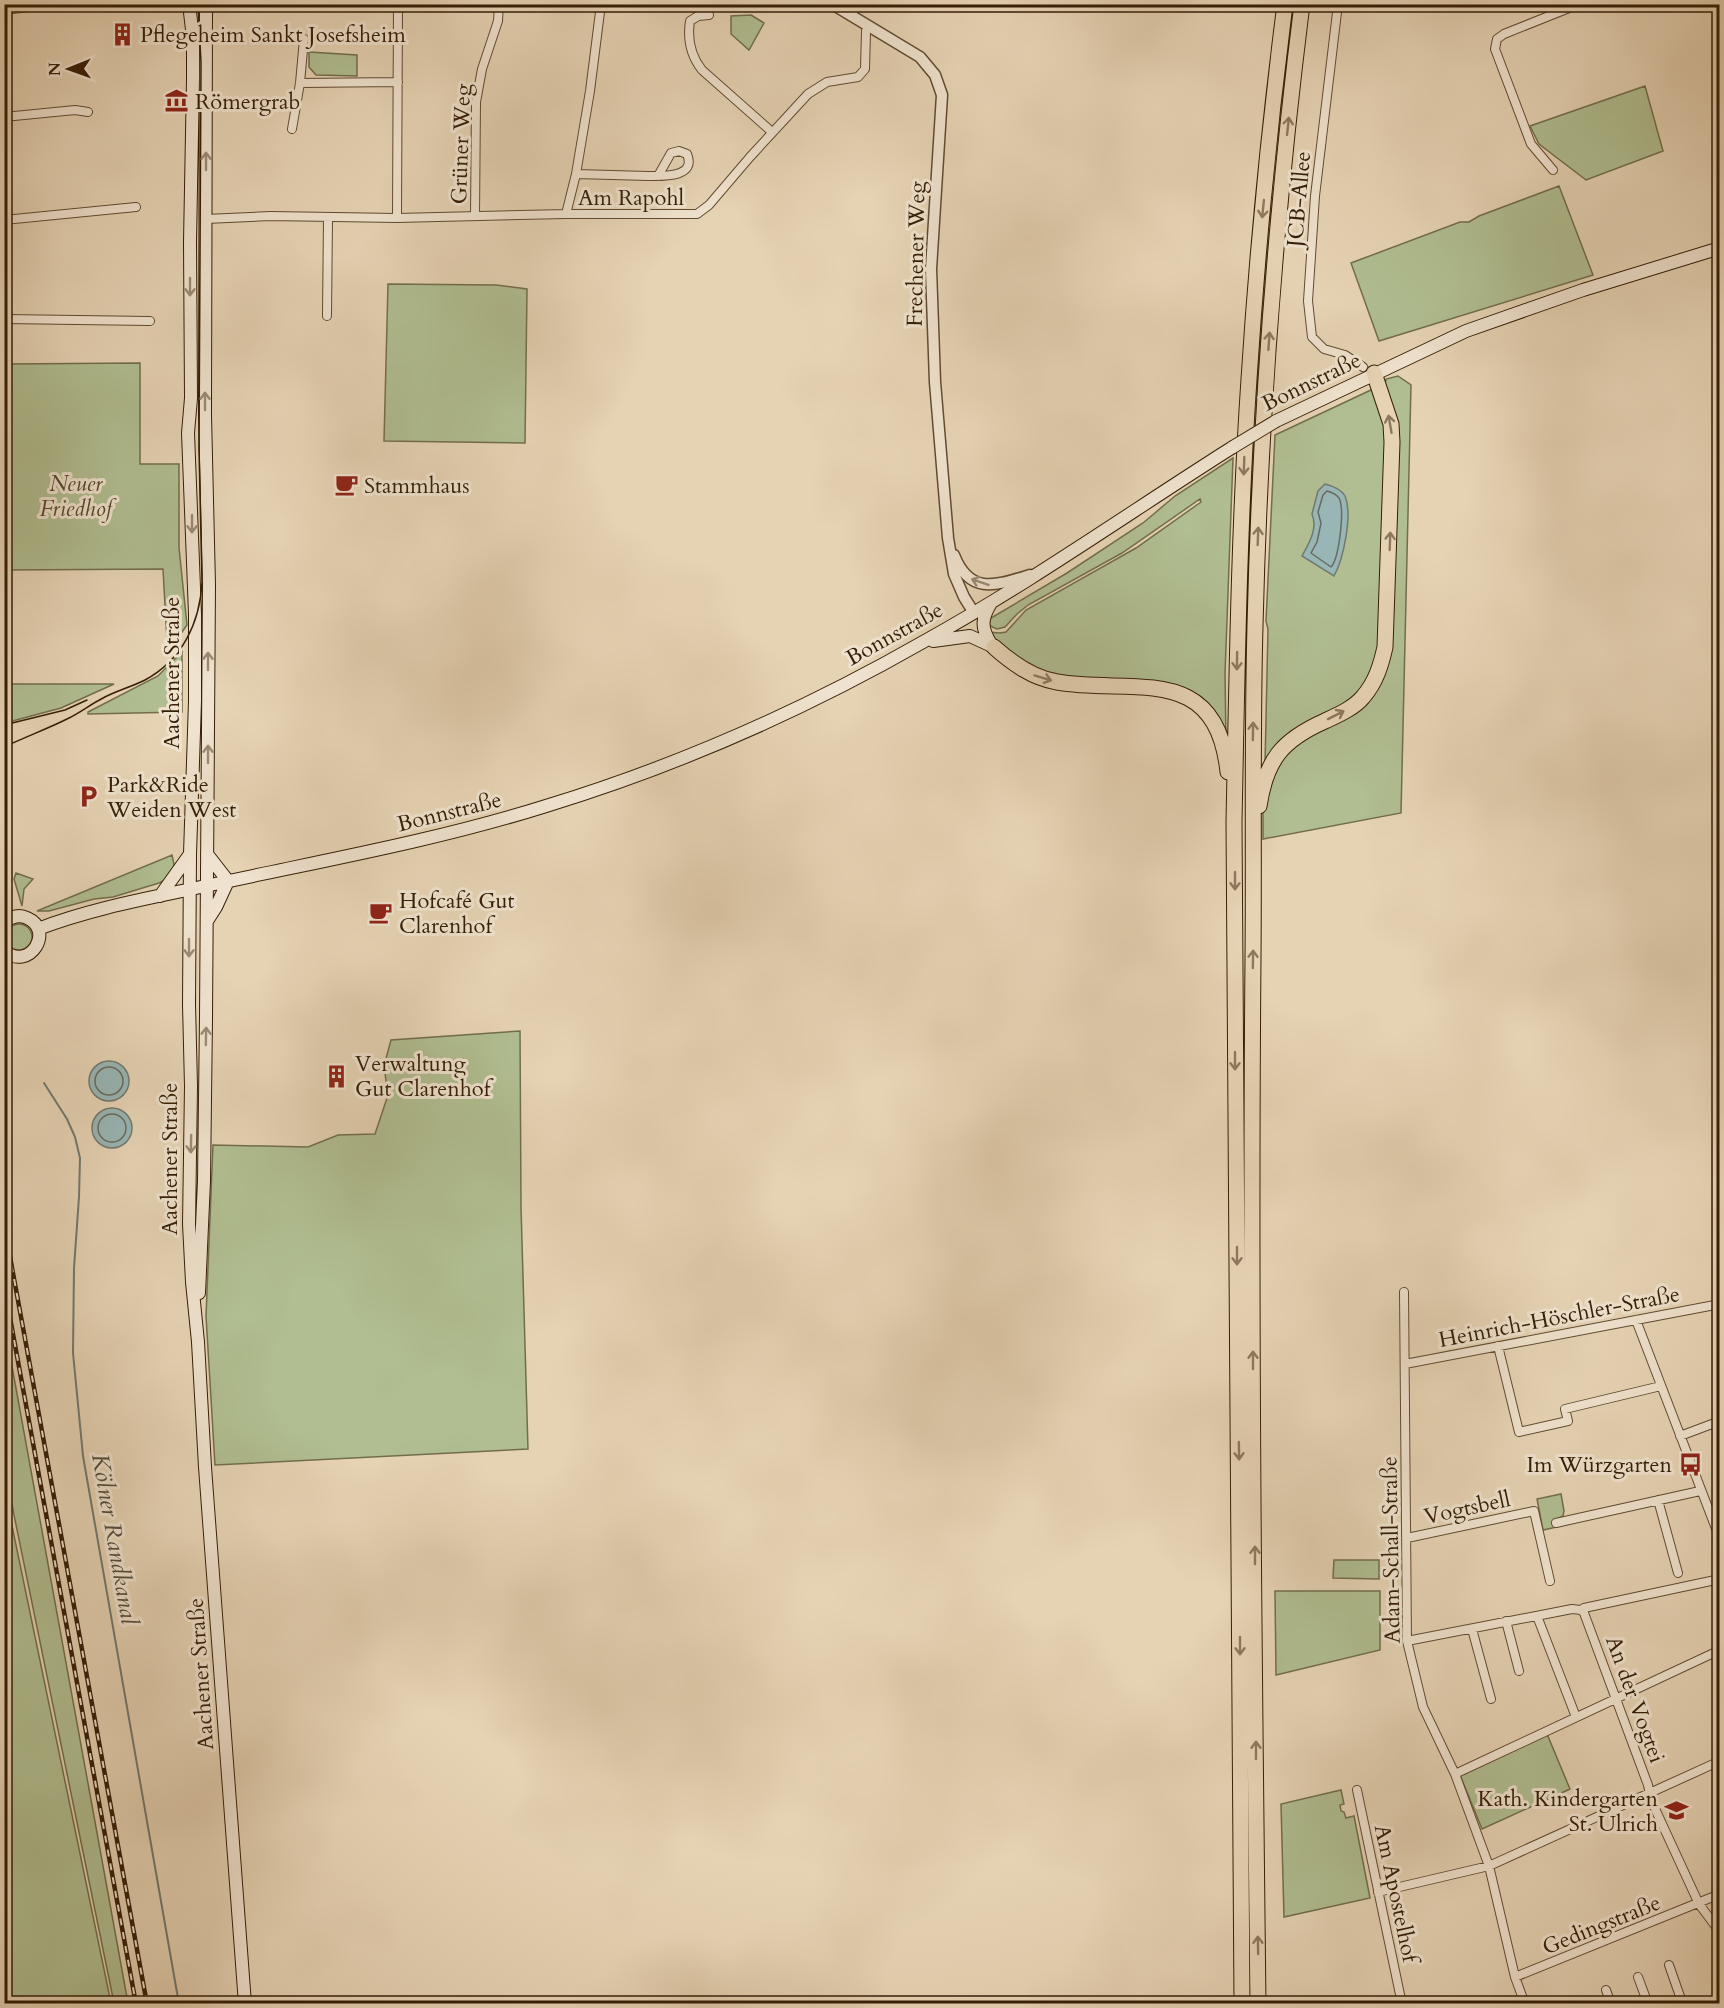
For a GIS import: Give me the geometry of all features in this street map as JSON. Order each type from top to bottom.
[{"type":"highway","points":[[1242,2004],[1234,822],[1238,628],[1249,379],[1262,213],[1285,4]]},
{"type":"highway","points":[[1258,2004],[1252,1194],[1252,789],[1255,617],[1267,372],[1278,221],[1302,4]]},
{"type":"highway","points":[[1253,842],[1263,783],[1278,752],[1296,735],[1348,709],[1363,697],[1378,676],[1386,647],[1391,424],[1369,370]]},
{"type":"highway","points":[[994,647],[1022,669],[1046,679],[1074,684],[1155,687],[1175,692],[1189,699],[1208,715],[1223,743],[1234,822]]},
{"type":"main road","name":"Aachener Straße","points":[[189,4],[193,38],[193,79],[190,229],[191,398],[188,425],[195,614],[195,701],[190,854],[189,1224],[245,2004]]},
{"type":"main road","name":"Aachener Straße","points":[[198,1342],[204,1181],[207,921],[209,585],[206,443],[206,4]]},
{"type":"main road","points":[[191,202],[198,216],[206,219]]},
{"type":"main road","points":[[190,229],[206,219]]},
{"type":"main road","name":"Bonnstraße","points":[[38,929],[77,916],[160,896],[430,838],[533,810],[680,758],[827,694],[923,643],[1096,537],[1233,447],[1369,370],[1535,306],[1719,248]]},
{"type":"main road","points":[[188,425],[196,448],[202,448],[206,443]]},
{"type":"main road","points":[[993,601],[985,613],[982,626],[994,647]]},
{"type":"main road","points":[[923,643],[970,636],[994,647]]},
{"type":"main road","points":[[160,896],[190,854]]},
{"type":"main road","points":[[207,854],[228,881],[207,921]]},
{"type":"main road","points":[[4,922],[16,916],[23,916],[34,923],[38,929],[38,943],[33,952],[14,957],[4,951]]},
{"type":"street","points":[[4,10],[53,4]]},
{"type":"street","points":[[397,218],[398,4]]},
{"type":"street","name":"Grüner Weg","points":[[476,216],[476,102],[482,69],[498,21],[499,4]]},
{"type":"street","points":[[566,214],[576,174],[595,62],[601,4]]},
{"type":"street","name":"Frechener Weg","points":[[832,4],[920,57],[935,75],[942,95],[931,269],[935,382],[948,538],[954,574],[974,613]]},
{"type":"street","points":[[852,16],[856,4]]},
{"type":"street","name":"JCB-Allee","points":[[1338,4],[1315,196],[1308,301],[1312,337],[1324,349],[1346,355],[1369,370]]},
{"type":"street","points":[[1553,170],[1531,144],[1495,48],[1497,39],[1504,34],[1579,4]]},
{"type":"street","points":[[709,15],[698,16],[690,21],[690,43],[696,62],[702,70],[772,132]]},
{"type":"street","name":"Am Rapohl","points":[[206,219],[270,216],[397,218],[697,214],[709,205],[808,94],[827,82],[858,77],[863,74],[866,31],[869,27]]},
{"type":"street","points":[[292,129],[304,39]]},
{"type":"street","points":[[300,82],[398,82]]},
{"type":"street","points":[[4,117],[75,110],[88,112]]},
{"type":"street","points":[[576,174],[658,176]]},
{"type":"street","points":[[4,220],[136,207]]},
{"type":"street","points":[[327,316],[328,218]]},
{"type":"street","points":[[4,319],[150,321]]},
{"type":"street","name":"Frechener Weg","points":[[948,538],[958,565],[974,581],[993,585],[1036,573]]},
{"type":"street","name":"Adam-Schall-Straße","points":[[1404,1292],[1407,1641],[1424,1707],[1455,1774],[1489,1866],[1515,1977],[1525,2004]]},
{"type":"street","name":"Heinrich-Höschler-Straße","points":[[1405,1364],[1719,1304]]},
{"type":"street","points":[[1636,1320],[1700,1491],[1715,1516],[1719,1539]]},
{"type":"street","points":[[1498,1346],[1519,1432],[1568,1421],[1565,1409],[1661,1386]]},
{"type":"street","points":[[1680,1436],[1719,1421]]},
{"type":"street","points":[[1556,1523],[1700,1491]]},
{"type":"street","points":[[1658,1500],[1678,1573]]},
{"type":"street","name":"Vogtsbell","points":[[1407,1538],[1534,1511],[1550,1581]]},
{"type":"street","points":[[1584,1608],[1719,1579]]},
{"type":"street","name":"An der Vogtei","points":[[1407,1641],[1572,1609],[1584,1613],[1651,1800],[1699,1904],[1719,1932]]},
{"type":"street","points":[[1537,1616],[1576,1717]]},
{"type":"street","points":[[1506,1621],[1519,1671]]},
{"type":"street","points":[[1472,1629],[1491,1699]]},
{"type":"street","points":[[1455,1774],[1719,1650]]},
{"type":"street","points":[[1378,1892],[1489,1866],[1719,1761]]},
{"type":"street","name":"Am Apostelhof","points":[[1357,1790],[1402,2004]]},
{"type":"street","name":"Gedingstraße","points":[[1515,1977],[1719,1894]]},
{"type":"street","points":[[1668,1965],[1680,2003]]},
{"type":"street","points":[[1638,1977],[1648,2004]]},
{"type":"street","points":[[1606,1990],[1611,2004]]},
{"type":"green space","points":[[751,15],[764,23],[749,50],[731,34],[731,16]]},
{"type":"green space","points":[[309,52],[357,55],[357,76],[316,75],[309,67]]},
{"type":"green space","points":[[1645,86],[1663,151],[1586,180],[1539,144],[1530,126]]},
{"type":"green space","points":[[1559,186],[1593,275],[1379,341],[1351,263],[1460,222],[1469,222],[1479,216]]},
{"type":"green space","points":[[388,284],[496,285],[527,289],[525,443],[384,441]]},
{"type":"green space","name":"Neuer Friedhof","points":[[140,363],[140,464],[179,464],[179,548],[187,625],[167,653],[165,651],[167,641],[163,569],[5,570],[5,364]]},
{"type":"green space","points":[[1398,376],[1411,385],[1401,813],[1263,839],[1263,805],[1283,753],[1346,715],[1387,664],[1385,384],[1386,379]]},
{"type":"green space","points":[[1371,390],[1376,394],[1386,431],[1383,640],[1364,689],[1265,764],[1268,629],[1266,621],[1275,435]]},
{"type":"green space","points":[[1233,458],[1225,673],[1226,741],[1200,702],[1064,680],[1015,660],[987,632],[1006,632],[1026,610],[1136,548],[1201,502],[1200,499],[1122,553],[1028,605],[1005,627],[997,629],[986,624],[986,621],[1067,573],[1143,523],[1175,496]]},
{"type":"green space","points":[[182,652],[182,712],[88,714],[158,676]]},
{"type":"green space","points":[[4,684],[114,684],[61,708],[5,723]]},
{"type":"green space","points":[[172,855],[175,869],[159,883],[113,897],[94,899],[49,911],[37,911]]},
{"type":"green space","points":[[16,873],[33,879],[24,889],[22,906],[14,879]]},
{"type":"green space","points":[[19,924],[28,928],[32,937],[28,946],[19,950],[10,946],[6,937],[10,928]]},
{"type":"green space","points":[[520,1031],[521,1207],[528,1449],[215,1465],[206,1316],[213,1145],[308,1147],[338,1135],[375,1134],[388,1095],[384,1066],[391,1040]]},
{"type":"green space","points":[[5,1328],[128,2003],[114,2003],[5,1471]]},
{"type":"green space","points":[[5,1492],[111,2003],[5,2003]]},
{"type":"green space","points":[[1561,1494],[1563,1516],[1555,1520],[1557,1527],[1543,1530],[1537,1499]]},
{"type":"green space","points":[[1334,1560],[1379,1560],[1379,1579],[1333,1578]]},
{"type":"green space","points":[[1275,1591],[1380,1591],[1380,1650],[1276,1675]]},
{"type":"green space","points":[[1547,1734],[1570,1789],[1482,1829],[1460,1775]]},
{"type":"green space","points":[[1341,1790],[1344,1804],[1340,1805],[1341,1811],[1344,1812],[1346,1818],[1354,1816],[1370,1898],[1284,1917],[1281,1804]]},
{"type":"water","points":[[1325,484],[1341,491],[1345,496],[1348,514],[1346,537],[1334,576],[1302,556],[1313,530],[1312,514],[1318,491]]},
{"type":"water","points":[[109,1061],[123,1067],[129,1081],[123,1095],[109,1101],[95,1095],[89,1081],[95,1067]]},
{"type":"water","points":[[112,1108],[126,1114],[132,1128],[126,1142],[112,1148],[98,1142],[92,1128],[98,1114]]},
{"type":"waterway","name":"Kölner Randkanal","points":[[44,1083],[67,1119],[75,1137],[80,1158],[74,1268],[73,1353],[83,1456],[179,2004]]},
{"type":"tram line","points":[[4,747],[67,719],[103,698],[158,672],[179,651],[187,639],[197,612],[202,582],[199,449],[201,63],[198,4]]},
{"type":"tram line","points":[[4,725],[65,710],[87,700]]},
{"type":"railway","points":[[4,1224],[147,2004]]},
{"type":"railway","points":[[4,1285],[136,2004]]},
{"type":"place","name":"Pflegeheim Sankt Josefsheim","points":[[122,34]]},
{"type":"place","name":"Römergrab","points":[[177,101]]},
{"type":"place","name":"Stammhaus","points":[[346,485]]},
{"type":"place","name":"Park&Ride Weiden West","points":[[89,797]]},
{"type":"place","name":"Hofcafé Gut Clarenhof","points":[[381,913]]},
{"type":"place","name":"Verwaltung Gut Clarenhof","points":[[337,1076]]},
{"type":"place","name":"Im Würzgarten","points":[[1690,1464]]},
{"type":"place","name":"Kath. Kindergarten St. Ulrich","points":[[1676,1811]]}]
